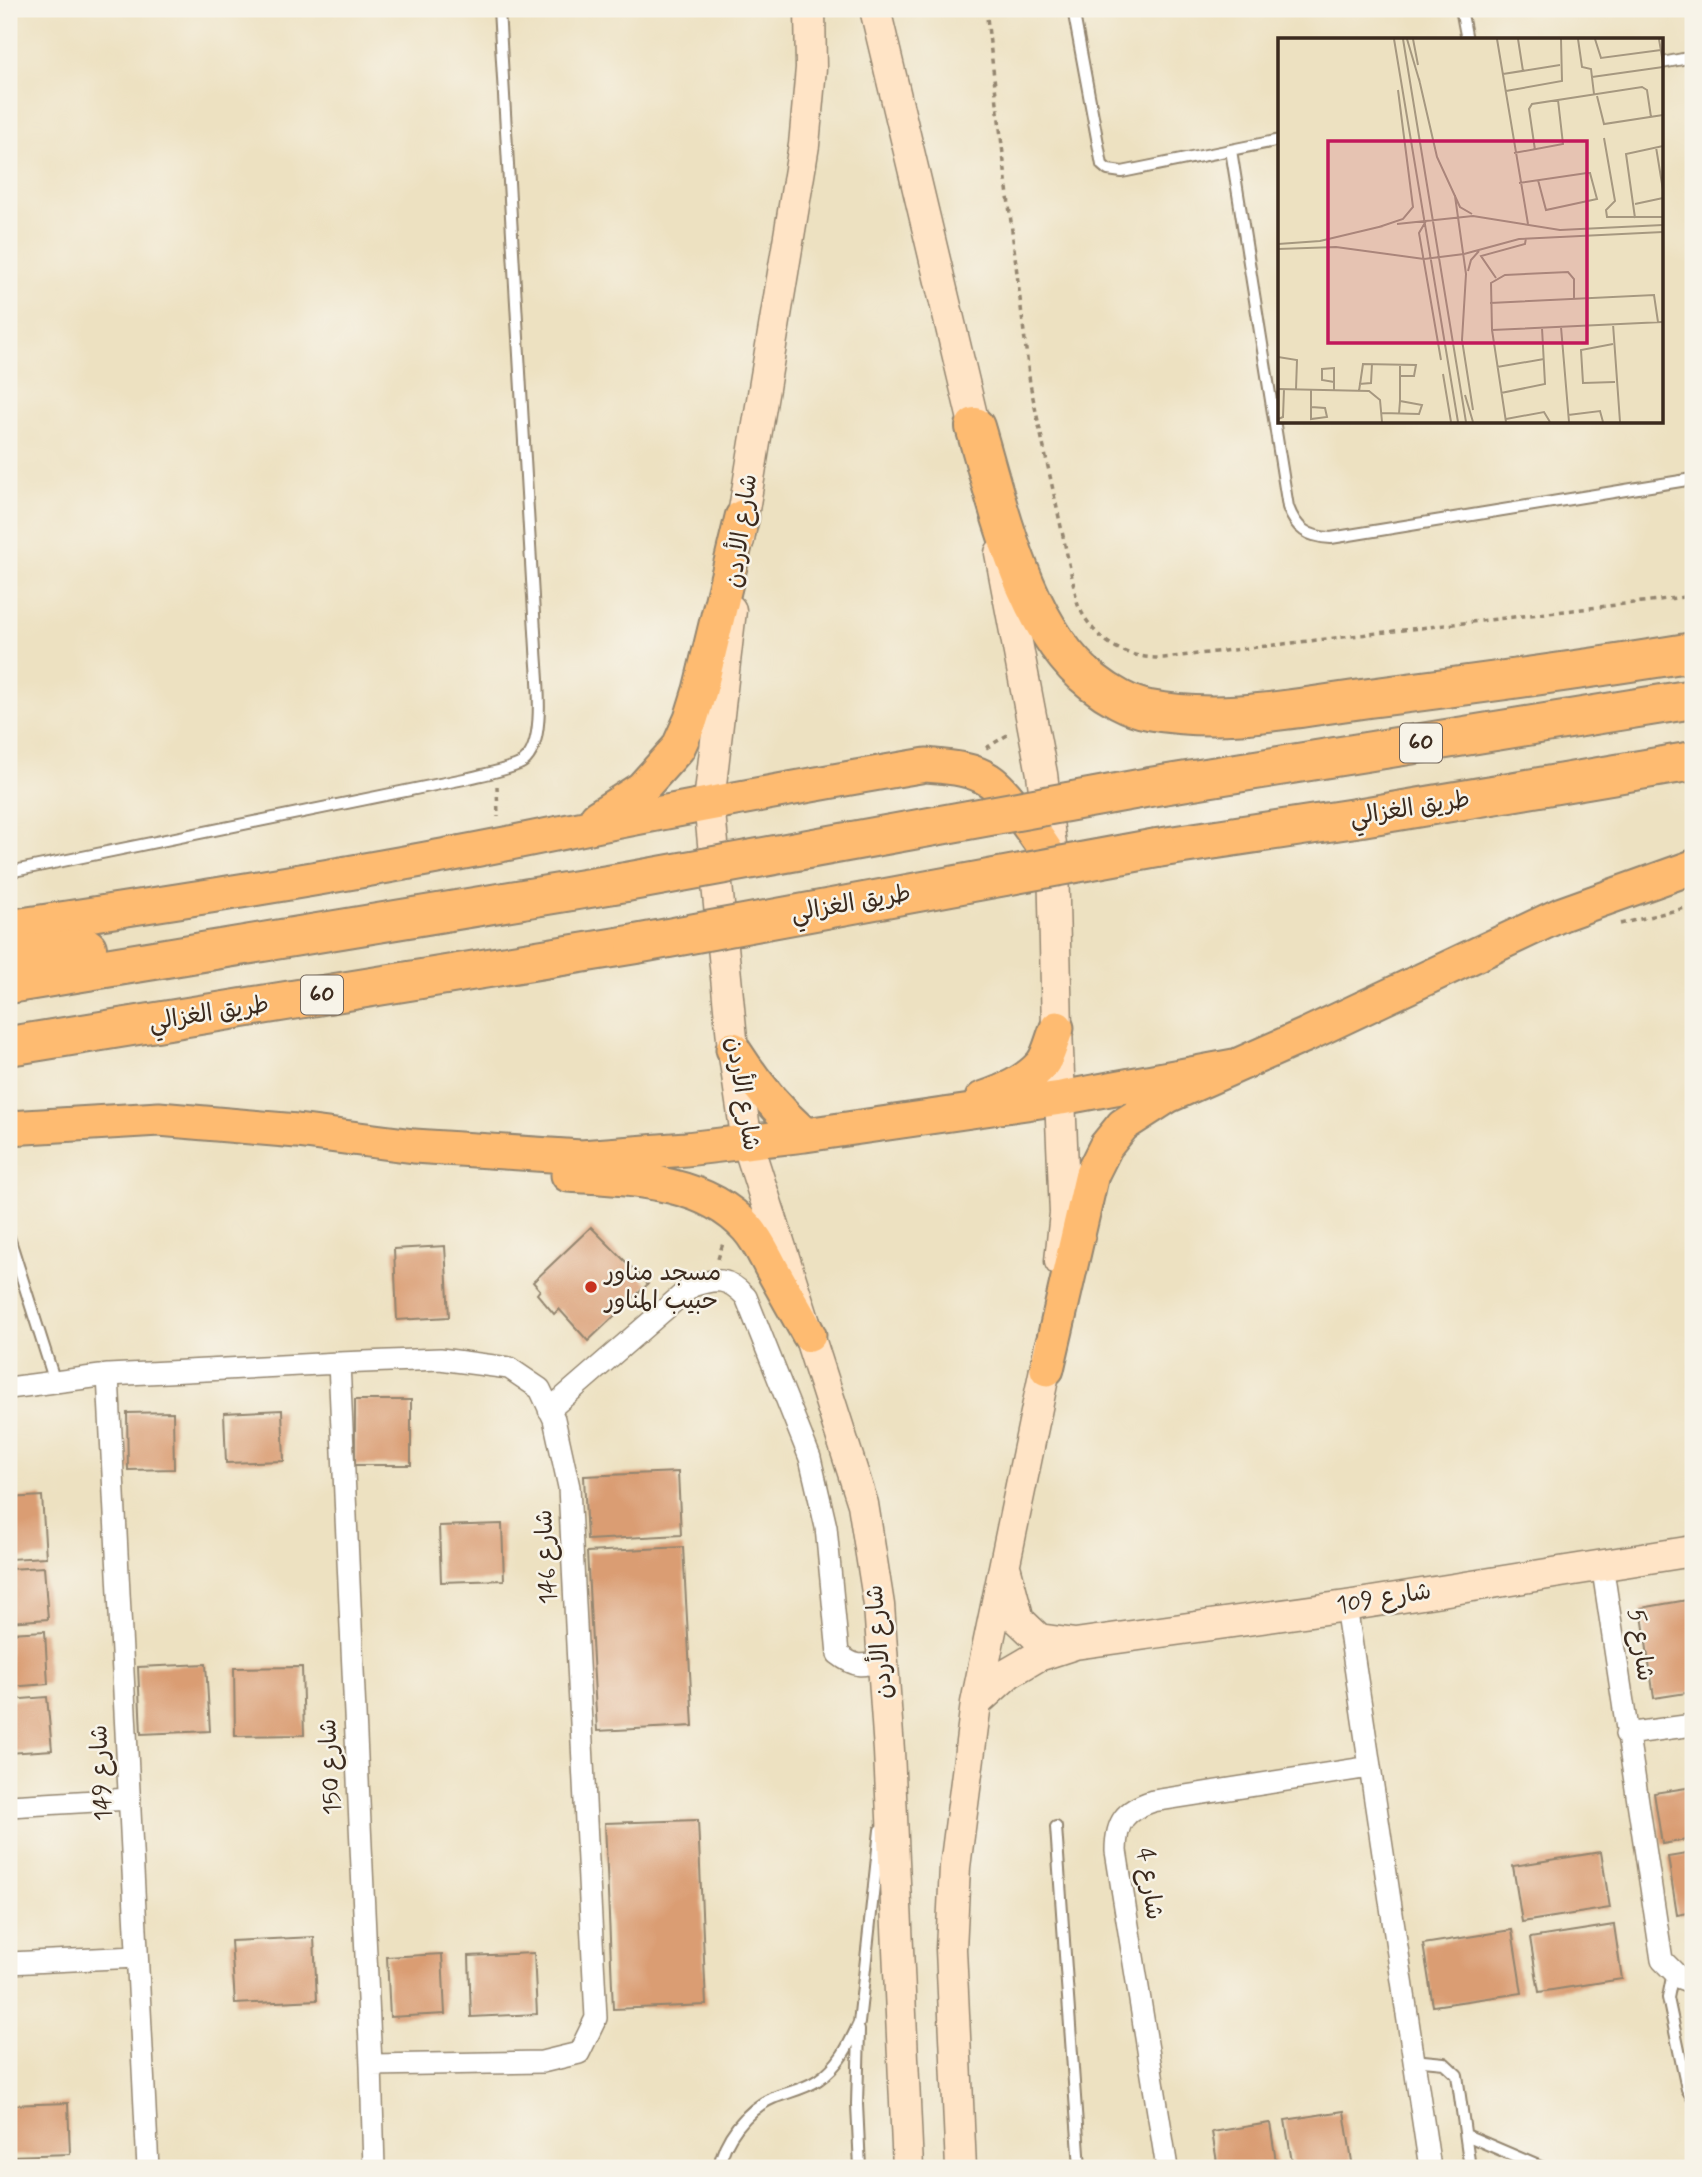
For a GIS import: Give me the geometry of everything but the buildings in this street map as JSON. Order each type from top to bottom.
[{"type":"highway","points":[[975,427],[1006,531],[1047,629],[1062,650],[1092,682],[1118,699],[1146,710],[1193,716],[1278,713],[1341,702],[1570,673],[1693,652]]},
{"type":"highway","name":"60","points":[[9,984],[626,882],[1150,787],[1693,699]]},
{"type":"highway","name":"طريق الغزالي","points":[[9,1046],[636,944],[1157,848],[1362,817],[1693,761]]},
{"type":"highway","points":[[9,955],[410,918]]},
{"type":"main road","name":"شارع الأردن","points":[[810,9],[811,68],[804,145],[742,517],[709,802],[733,1049],[747,1142],[863,1504],[879,1605],[889,1751],[908,2168]]},
{"type":"main road","points":[[875,9],[975,427],[1041,767],[1053,861],[1065,1213],[1047,1369]]},
{"type":"main road","points":[[543,835],[598,817],[642,788],[678,748],[694,709],[742,517]]},
{"type":"main road","points":[[9,927],[212,896],[500,845],[709,802],[926,765],[954,767],[990,780],[1004,794],[1053,861]]},
{"type":"main road","points":[[961,2168],[951,1949],[955,1867],[976,1703],[1004,1561],[1091,1174],[1106,1146],[1123,1125],[1168,1096],[1306,1035],[1562,914],[1693,867]]},
{"type":"main road","points":[[930,1117],[999,1094],[1023,1080],[1043,1063],[1057,1028]]},
{"type":"main road","points":[[733,1049],[753,1081],[778,1110],[805,1135]]},
{"type":"main road","points":[[9,1128],[159,1119],[297,1131],[414,1146],[581,1157],[805,1135],[1061,1098],[1234,1066]]},
{"type":"main road","points":[[414,1146],[534,1173],[644,1180],[702,1196],[733,1213],[749,1230],[809,1335]]},
{"type":"main road","name":"شارع 109","points":[[976,1703],[1009,1673],[1038,1656],[1075,1644],[1346,1606],[1693,1551]]},
{"type":"main road","name":"شارع 109","points":[[1004,1561],[1019,1619],[1039,1639],[1075,1644]]},
{"type":"street","points":[[550,1409],[692,1286],[712,1279],[735,1285],[746,1297],[810,1458],[826,1527],[838,1654],[851,1664],[862,1666],[884,1661]]},
{"type":"street","name":"شارع 146","points":[[9,1388],[108,1375],[440,1359],[509,1368],[540,1389],[550,1409],[569,1487],[596,2018],[579,2053],[542,2062],[371,2065]]},
{"type":"street","name":"شارع 150","points":[[339,1363],[374,2168]]},
{"type":"street","name":"شارع 149","points":[[108,1375],[148,2168]]},
{"type":"street","name":"شارع 5","points":[[1602,1564],[1662,1960],[1673,1972]]},
{"type":"street","points":[[1346,1606],[1430,2168]]},
{"type":"street","points":[[1626,1734],[1693,1725]]},
{"type":"street","name":"شارع 4","points":[[1167,2168],[1116,1852],[1116,1834],[1123,1818],[1136,1806],[1153,1801],[1370,1767]]},
{"type":"street","points":[[9,1806],[130,1799]]},
{"type":"street","points":[[9,1963],[137,1957]]},
{"type":"street","points":[[1673,1972],[1693,1983]]},
{"type":"lane","points":[[9,872],[470,778],[523,762],[532,748],[538,731],[538,715],[499,9]]},
{"type":"lane","points":[[1073,9],[1102,164],[1108,170],[1122,172],[1278,140]]},
{"type":"lane","points":[[1461,9],[1467,38]]},
{"type":"lane","points":[[1664,63],[1693,57]]},
{"type":"lane","points":[[1231,150],[1288,507],[1293,521],[1303,532],[1317,538],[1331,538],[1693,479]]},
{"type":"lane","points":[[9,1237],[55,1382]]},
{"type":"lane","points":[[860,2168],[859,2023],[889,1751]]},
{"type":"lane","points":[[1056,1827],[1080,2168]]},
{"type":"lane","points":[[1673,1972],[1668,1998],[1687,2089],[1693,2099]]},
{"type":"lane","points":[[719,2168],[721,2155],[738,2127],[756,2106],[818,2080],[836,2065],[859,2023]]},
{"type":"lane","points":[[1413,2060],[1436,2061],[1452,2068],[1460,2083],[1470,2168]]},
{"type":"lane","points":[[1466,2135],[1543,2168]]},
{"type":"path","points":[[986,9],[1030,384],[1078,605],[1085,620],[1107,643],[1135,656],[1164,658],[1693,596]]},
{"type":"path","points":[[496,770],[500,845]]},
{"type":"place","name":"مسجد مناور حبيب المناور","points":[[591,1287]]}]
